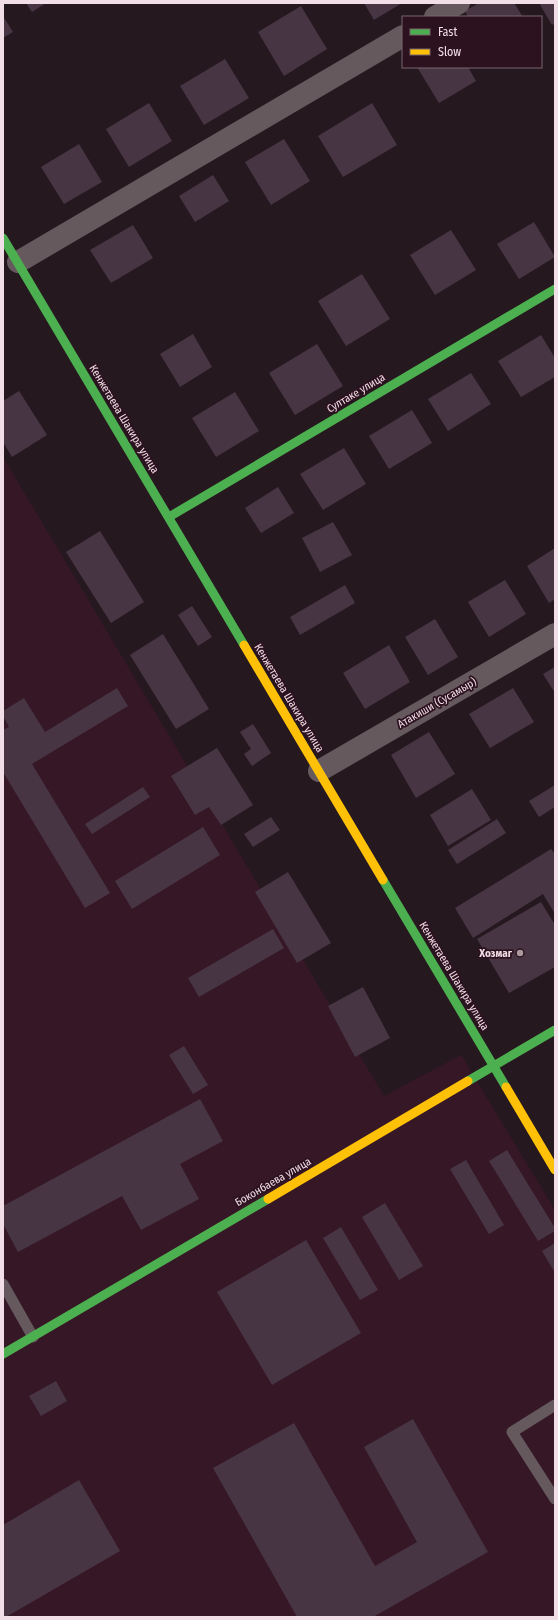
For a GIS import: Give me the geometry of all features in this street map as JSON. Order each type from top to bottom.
[{"type":"street","points":[[437,16],[459,3]]},
{"type":"street","points":[[18,262],[402,37]]},
{"type":"street","name":"Кенжетаева Шакира улица","points":[[3,238],[555,1170]]},
{"type":"street","name":"Султаке улица","points":[[169,517],[555,289]]},
{"type":"street","name":"Атакиши (Сусамыр)","points":[[319,771],[555,634]]},
{"type":"street","name":"Боконбаева улица","points":[[3,1354],[555,1030]]},
{"type":"lane","points":[[3,1284],[33,1336]]},
{"type":"lane","points":[[555,1405],[512,1432],[555,1499]]},
{"type":"shaded area","points":[[3,457],[384,1096],[461,1055],[555,1210],[555,1617],[3,1617]]},
{"type":"building","points":[[26,3],[46,3],[32,12]]},
{"type":"building","points":[[364,3],[402,3],[374,20]]},
{"type":"building","points":[[479,3],[514,3],[522,16],[468,16],[465,11]]},
{"type":"building","points":[[539,3],[555,3],[555,23],[552,25]]},
{"type":"building","points":[[301,6],[327,49],[284,76],[258,32]]},
{"type":"building","points":[[3,16],[13,32],[3,38]]},
{"type":"building","points":[[225,59],[249,98],[204,125],[180,86]]},
{"type":"building","points":[[418,68],[469,68],[476,81],[439,103]]},
{"type":"building","points":[[149,103],[172,141],[129,167],[106,129]]},
{"type":"building","points":[[372,103],[397,145],[343,177],[318,136]]},
{"type":"building","points":[[284,139],[310,181],[271,205],[245,162]]},
{"type":"building","points":[[79,144],[102,182],[64,204],[41,167]]},
{"type":"building","points":[[213,175],[229,201],[195,222],[179,196]]},
{"type":"building","points":[[534,222],[555,257],[519,279],[497,244]]},
{"type":"building","points":[[133,225],[153,258],[111,283],[90,250]]},
{"type":"building","points":[[451,230],[476,270],[435,295],[410,255]]},
{"type":"building","points":[[362,274],[390,319],[346,346],[318,301]]},
{"type":"building","points":[[193,334],[212,367],[180,387],[160,354]]},
{"type":"building","points":[[541,335],[555,358],[555,377],[521,397],[498,361]]},
{"type":"building","points":[[317,344],[343,386],[295,415],[269,373]]},
{"type":"building","points":[[471,373],[491,404],[448,431],[428,399]]},
{"type":"building","points":[[19,391],[47,435],[12,457],[3,442],[3,401]]},
{"type":"building","points":[[235,392],[259,431],[216,457],[192,418]]},
{"type":"building","points":[[412,410],[432,443],[389,469],[369,436]]},
{"type":"building","points":[[344,448],[366,484],[323,510],[300,474]]},
{"type":"building","points":[[278,487],[294,513],[261,533],[245,508]]},
{"type":"building","points":[[333,522],[352,555],[320,572],[302,538]]},
{"type":"building","points":[[100,531],[144,602],[111,623],[66,552]]},
{"type":"building","points":[[555,548],[555,599],[549,603],[527,566]]},
{"type":"building","points":[[505,580],[526,614],[489,637],[468,602]]},
{"type":"building","points":[[345,585],[355,603],[300,635],[290,617]]},
{"type":"building","points":[[192,606],[212,637],[198,646],[178,615]]},
{"type":"building","points":[[435,619],[458,657],[428,675],[405,637]]},
{"type":"building","points":[[163,634],[209,709],[176,729],[130,655]]},
{"type":"building","points":[[389,645],[410,682],[365,709],[343,673]]},
{"type":"building","points":[[555,667],[555,693],[543,674]]},
{"type":"building","points":[[117,688],[128,706],[32,764],[110,893],[85,908],[3,772],[3,730],[9,727],[3,716],[3,711],[24,698],[45,732]]},
{"type":"building","points":[[513,688],[534,722],[490,748],[469,714]]},
{"type":"building","points":[[253,724],[271,753],[252,766],[244,754],[251,749],[240,732]]},
{"type":"building","points":[[429,732],[455,774],[416,798],[391,755]]},
{"type":"building","points":[[217,748],[253,805],[221,825],[209,807],[195,815],[171,776]]},
{"type":"building","points":[[555,785],[555,807],[539,817],[529,801]]},
{"type":"building","points":[[143,787],[150,797],[92,834],[85,824]]},
{"type":"building","points":[[472,789],[491,820],[448,846],[430,815]]},
{"type":"building","points":[[271,817],[280,830],[253,847],[244,834]]},
{"type":"building","points":[[497,819],[506,833],[457,864],[448,850]]},
{"type":"building","points":[[203,827],[220,855],[132,909],[115,881]]},
{"type":"building","points":[[551,849],[555,854],[555,914],[543,894],[473,938],[455,908]]},
{"type":"building","points":[[288,872],[331,943],[297,963],[255,892]]},
{"type":"building","name":"Хозмаг","points":[[541,902],[555,925],[555,967],[509,993],[477,939]]},
{"type":"building","points":[[273,929],[284,948],[199,997],[188,978]]},
{"type":"building","points":[[363,987],[390,1038],[355,1057],[328,1006]]},
{"type":"building","points":[[184,1046],[208,1085],[193,1094],[169,1055]]},
{"type":"building","points":[[200,1099],[223,1141],[180,1164],[199,1199],[141,1230],[122,1196],[18,1252],[3,1224],[3,1206]]},
{"type":"building","points":[[507,1150],[555,1228],[555,1231],[538,1241],[489,1161]]},
{"type":"building","points":[[466,1160],[504,1225],[489,1234],[450,1169]]},
{"type":"building","points":[[385,1203],[423,1266],[399,1280],[362,1217]]},
{"type":"building","points":[[341,1227],[378,1290],[360,1300],[323,1238]]},
{"type":"building","points":[[306,1240],[361,1333],[272,1385],[217,1292]]},
{"type":"building","points":[[555,1243],[555,1273],[542,1251]]},
{"type":"building","points":[[56,1381],[67,1401],[41,1416],[29,1396]]},
{"type":"building","points":[[413,1419],[488,1552],[373,1617],[297,1617],[213,1468],[294,1423],[375,1566],[417,1542],[364,1447]]},
{"type":"building","points":[[79,1480],[120,1551],[6,1617],[3,1617],[3,1525]]},
{"type":"traffic: fast","points":[[3,238],[244,645]]},
{"type":"traffic: fast","points":[[169,517],[555,289]]},
{"type":"traffic: fast","points":[[383,880],[506,1087]]},
{"type":"traffic: fast","points":[[468,1081],[555,1030]]},
{"type":"traffic: fast","points":[[3,1354],[268,1199]]},
{"type":"traffic: slow","points":[[244,645],[383,880]]},
{"type":"traffic: slow","points":[[268,1199],[468,1081]]},
{"type":"traffic: slow","points":[[506,1087],[555,1170]]},
{"type":"place","name":"Хозмаг","points":[[520,953]]}]
